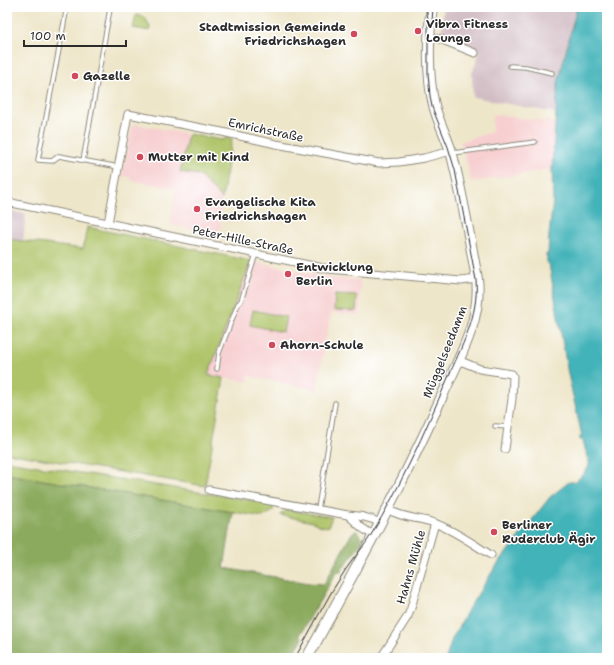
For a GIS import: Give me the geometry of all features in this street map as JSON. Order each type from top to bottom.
[{"type":"main road","name":"Müggelseedamm","points":[[307,658],[350,581],[421,443],[458,360],[474,318],[478,300],[477,279],[452,152],[435,111],[431,92],[430,38],[432,7]]},
{"type":"street","points":[[430,38],[440,39],[475,53]]},
{"type":"street","name":"Emrichstraße","points":[[108,223],[128,114],[276,144],[379,162],[399,162],[452,152]]},
{"type":"street","name":"Peter-Hille-Straße","points":[[7,202],[333,269],[461,281],[477,279]]},
{"type":"street","points":[[458,360],[480,369],[512,374],[514,377],[505,449]]},
{"type":"street","points":[[209,490],[365,517],[380,523]]},
{"type":"street","points":[[387,509],[402,517],[435,523],[491,555]]},
{"type":"street","points":[[348,515],[364,530],[373,535]]},
{"type":"street","name":"Hahns Mühle","points":[[382,658],[408,616],[435,523]]},
{"type":"lane","points":[[67,7],[38,160],[52,161],[59,156],[119,167]]},
{"type":"lane","points":[[83,161],[110,9],[100,7]]},
{"type":"lane","points":[[510,66],[526,67],[552,73]]},
{"type":"lane","points":[[452,152],[535,142]]},
{"type":"lane","points":[[217,368],[218,353],[238,304],[241,301],[256,254]]},
{"type":"lane","points":[[318,509],[335,403]]},
{"type":"lane","points":[[495,426],[508,427]]},
{"type":"shaded area","points":[[444,7],[577,7],[558,83],[555,113],[473,97],[472,74],[480,51],[441,34]]},
{"type":"shaded area","points":[[492,114],[543,121],[542,124],[545,124],[545,121],[555,122],[552,169],[471,182],[460,142],[492,132]]},
{"type":"shaded area","points":[[135,124],[188,134],[180,171],[199,175],[222,199],[219,220],[221,221],[219,235],[170,224],[176,189],[130,180],[131,177],[122,176],[132,125]]},
{"type":"shaded area","points":[[7,211],[26,214],[23,241],[7,239]]},
{"type":"shaded area","name":"Ahorn-Schule","points":[[251,261],[332,278],[360,280],[360,315],[331,313],[316,390],[249,376],[248,382],[208,375]]},
{"type":"green space","points":[[136,15],[145,17],[150,27],[150,31],[133,28]]},
{"type":"green space","points":[[188,134],[222,140],[226,138],[232,139],[222,199],[199,175],[180,172]]},
{"type":"green space","points":[[87,227],[251,261],[208,375],[224,378],[205,486],[7,453],[7,239],[83,249]]},
{"type":"green space","points":[[335,295],[357,296],[356,311],[334,310]]},
{"type":"green space","points":[[253,310],[286,317],[283,332],[250,325]]},
{"type":"green space","points":[[7,461],[273,504],[273,511],[263,517],[7,474]]},
{"type":"green space","points":[[7,474],[233,512],[224,568],[309,583],[324,584],[352,533],[357,531],[363,541],[341,571],[337,571],[300,635],[303,638],[291,658],[7,658]]},
{"type":"green space","points":[[289,510],[332,517],[328,527],[318,525],[313,522],[280,515]]},
{"type":"water","points":[[577,7],[607,7],[607,658],[446,658],[452,639],[469,608],[496,566],[550,497],[569,482],[575,482],[589,467],[583,440],[580,440],[580,436],[582,436],[568,374],[549,264],[547,264],[546,256],[546,254],[548,254],[553,201],[552,169],[558,83]]},
{"type":"tram line","points":[[295,658],[332,590],[371,535],[402,478],[421,439],[463,343],[475,306],[476,280],[455,170],[448,147],[432,107],[430,96],[428,73],[428,19],[426,7]]},
{"type":"tram line","points":[[432,22],[433,7]]},
{"type":"place","name":"Vibra Fitness Lounge","points":[[418,31]]},
{"type":"place","name":"Stadtmission Gemeinde Friedrichshagen","points":[[354,34]]},
{"type":"place","name":"Gazelle","points":[[75,76]]},
{"type":"place","name":"Mutter mit Kind","points":[[140,157]]},
{"type":"place","name":"Evangelische Kita Friedrichshagen","points":[[197,209]]},
{"type":"place","name":"Entwicklung Berlin","points":[[288,274]]},
{"type":"place","name":"Ahorn-Schule","points":[[272,345]]},
{"type":"place","name":"Berliner Ruderclub Ägir","points":[[494,532]]}]
